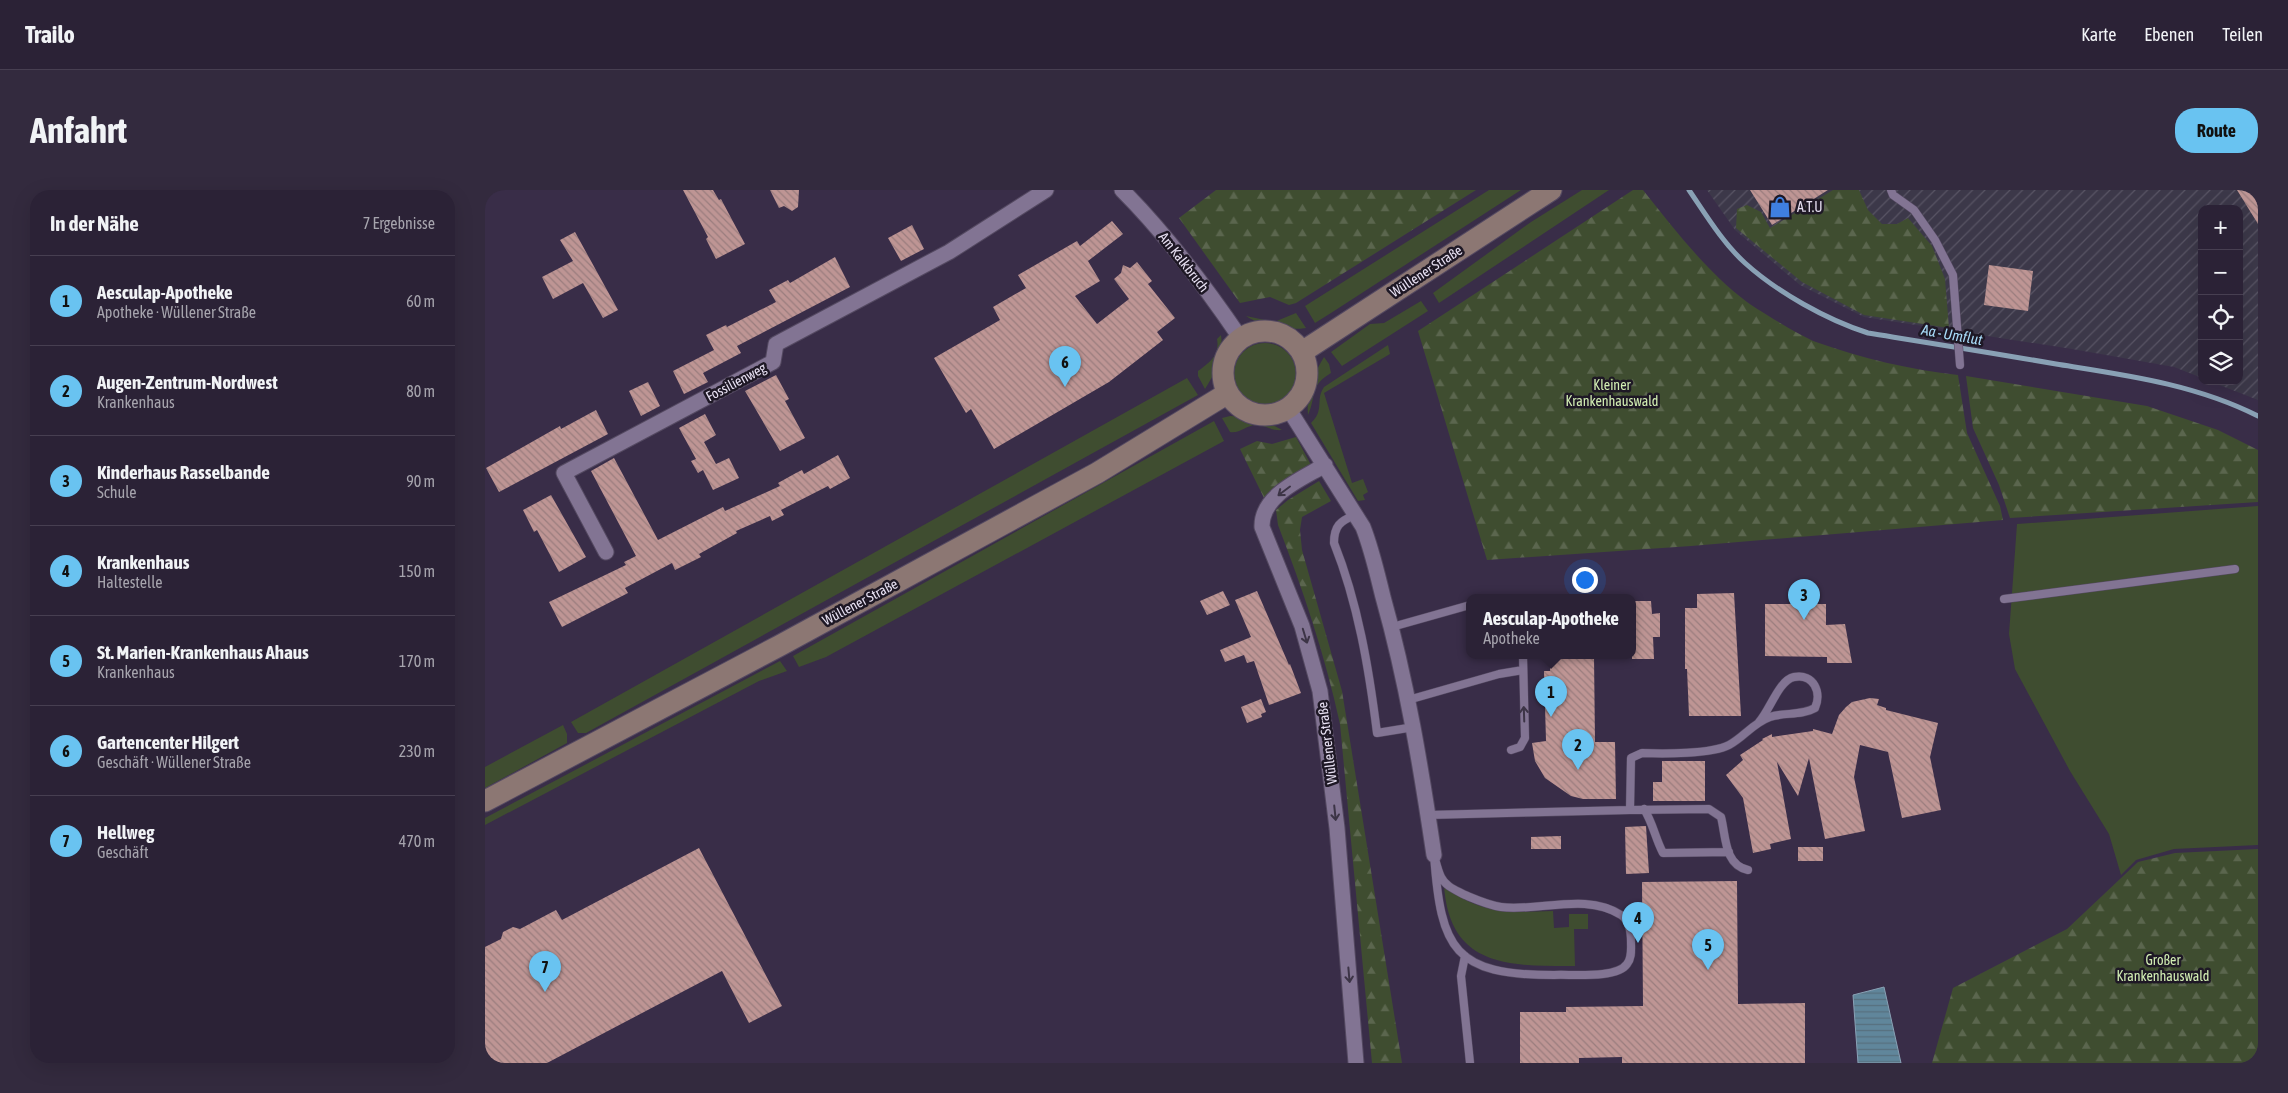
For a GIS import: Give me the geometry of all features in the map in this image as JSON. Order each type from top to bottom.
[{"type":"main road","name":"Wüllener Straße","points":[[1302,352],[1551,190]]},
{"type":"main road","points":[[1269,330],[1282,334],[1294,341],[1302,352],[1307,364],[1305,389],[1298,400],[1288,408],[1276,414],[1263,415],[1249,412],[1238,405],[1228,393],[1224,383],[1223,369],[1226,356],[1233,345],[1241,338],[1256,332],[1269,330]]},
{"type":"main road","name":"Wüllener Straße","points":[[485,801],[779,646],[1097,473],[1228,393]]},
{"type":"street","name":"Fossilienweg","points":[[606,552],[564,473],[773,362],[775,344],[949,252],[1046,190]]},
{"type":"street","name":"Am Kalkbruch","points":[[1122,190],[1150,218],[1183,258],[1241,338]]},
{"type":"street","points":[[1288,408],[1363,527],[1370,546],[1409,700],[1434,856]]},
{"type":"street","name":"Wüllener Straße","points":[[1325,465],[1292,485],[1271,501],[1262,516],[1262,527],[1302,626],[1320,692],[1337,828],[1356,1063]]},
{"type":"lane","points":[[1891,190],[1893,195],[1914,210],[1935,240],[1953,275],[1960,363]]},
{"type":"lane","points":[[1355,515],[1342,520],[1336,527],[1334,543],[1362,640],[1371,683],[1377,733],[1414,726]]},
{"type":"lane","points":[[2004,599],[2235,569]]},
{"type":"lane","points":[[1392,627],[1466,606]]},
{"type":"lane","points":[[1511,750],[1521,747],[1525,738],[1523,659]]},
{"type":"lane","points":[[1409,700],[1499,674],[1523,670]]},
{"type":"lane","points":[[1630,810],[1631,758],[1642,753],[1713,752],[1731,744],[1759,722],[1766,714],[1780,687],[1787,680],[1803,677],[1816,687],[1818,701],[1815,708],[1809,711],[1772,716],[1759,722]]},
{"type":"lane","points":[[1644,809],[1653,822],[1657,841],[1663,853],[1729,852]]},
{"type":"lane","points":[[1428,815],[1709,809],[1721,817],[1730,858],[1739,868],[1748,870]]},
{"type":"lane","points":[[1434,856],[1441,877],[1447,885],[1478,901],[1502,907],[1578,904],[1601,906],[1622,916],[1630,930],[1630,957],[1627,965],[1621,970],[1604,974],[1517,975],[1478,965],[1465,956],[1453,943],[1442,919],[1438,902],[1434,856]]},
{"type":"lane","points":[[1465,956],[1461,976],[1470,1063]]},
{"type":"shaded area","points":[[1707,190],[2258,190],[2258,400],[2219,385],[2243,385],[2243,205],[2198,205],[2198,376],[2174,367],[2072,349],[1864,317],[1800,285],[1735,230]]},
{"type":"green space","points":[[1216,190],[1476,190],[1296,303],[1289,305],[1270,297],[1240,303],[1179,218]]},
{"type":"green space","points":[[1489,190],[1521,190],[1315,323],[1305,306]]},
{"type":"green space","points":[[1582,190],[1609,190],[1439,303],[1433,293],[1531,222]]},
{"type":"green space","name":"Kleiner Krankenhauswald","points":[[1633,190],[1643,190],[1692,249],[1732,290],[1753,306],[1791,329],[1816,342],[1868,358],[1904,367],[1958,375],[1967,433],[2000,506],[2003,520],[1691,546],[1487,560],[1418,331]]},
{"type":"green space","points":[[1833,190],[1859,190],[1868,210],[1882,224],[1897,224],[1908,218],[1932,246],[1945,279],[1949,328],[1864,315],[1802,282],[1736,228],[1737,209],[1747,205],[1761,212],[1770,228]]},
{"type":"green space","points":[[1421,301],[1428,311],[1342,366],[1331,352],[1370,324],[1384,323]]},
{"type":"green space","points":[[1296,313],[1306,328],[1275,327],[1259,323],[1246,316],[1274,322]]},
{"type":"green space","points":[[1221,335],[1222,342],[1218,363],[1205,389],[1198,376],[1198,371],[1213,358],[1218,345],[1217,339]]},
{"type":"green space","points":[[1259,343],[1271,343],[1287,352],[1294,362],[1296,374],[1294,386],[1287,396],[1271,405],[1259,405],[1248,400],[1239,391],[1234,380],[1234,368],[1239,357],[1248,348]]},
{"type":"green space","points":[[1388,345],[1390,354],[1324,393],[1352,483],[1363,479],[1368,492],[1363,495],[1365,500],[1358,501],[1311,423],[1318,414],[1320,396],[1324,387]]},
{"type":"green space","points":[[1324,357],[1329,364],[1331,373],[1319,382],[1316,387],[1308,415],[1311,385]]},
{"type":"green space","points":[[1966,376],[2147,406],[2218,430],[2258,450],[2258,502],[2010,518],[1999,485],[1973,428]]},
{"type":"green space","points":[[1187,378],[1198,395],[586,733],[578,733],[571,722]]},
{"type":"green space","points":[[1230,416],[1257,420],[1282,430],[1254,425],[1237,432],[1230,432],[1222,418]]},
{"type":"green space","points":[[1214,421],[1224,441],[826,657],[799,667],[793,656]]},
{"type":"green space","points":[[1296,437],[1311,465],[1284,481],[1264,498],[1240,449],[1257,441],[1272,444]]},
{"type":"green space","points":[[1319,481],[1331,501],[1302,517],[1300,530],[1302,550],[1342,691],[1402,1063],[1372,1063],[1340,724],[1313,623],[1278,525],[1276,510],[1288,500]]},
{"type":"green space","points":[[2258,506],[2258,845],[2174,849],[2136,860],[2121,875],[2109,834],[2070,771],[2015,669],[2009,634],[2017,524]]},
{"type":"green space","points":[[780,661],[787,671],[759,681],[485,825],[485,818]]},
{"type":"green space","points":[[563,725],[567,734],[567,743],[485,788],[485,767]]},
{"type":"green space","name":"Großer Krankenhauswald","points":[[2258,849],[2258,1063],[1932,1063],[1953,988],[2067,929],[2138,862],[2175,853]]},
{"type":"green space","points":[[1444,886],[1470,902],[1496,910],[1523,912],[1553,911],[1554,928],[1569,927],[1569,914],[1588,914],[1588,929],[1574,929],[1575,966],[1528,965],[1487,957],[1471,947],[1458,933],[1449,913]]},
{"type":"water","points":[[1884,987],[1901,1063],[1858,1063],[1853,995]]},
{"type":"building","points":[[683,190],[713,190],[719,200],[721,199],[745,244],[716,259],[706,239],[708,237]]},
{"type":"building","points":[[770,190],[799,190],[798,207],[792,211],[784,206],[779,208]]},
{"type":"building","name":"A.T.U","points":[[1750,190],[1828,190],[1772,225]]},
{"type":"building","points":[[2237,190],[2258,190],[2258,224]]},
{"type":"building","points":[[1112,221],[1123,234],[1088,261],[1100,281],[1075,296],[1097,324],[1129,299],[1114,279],[1121,273],[1123,265],[1130,268],[1137,262],[1152,281],[1148,284],[1175,318],[1157,332],[1163,340],[1109,382],[994,449],[971,409],[966,413],[934,358],[1000,320],[993,307],[1026,288],[1018,275],[1077,241],[1080,246]]},
{"type":"building","points":[[912,225],[924,249],[901,261],[888,238]]},
{"type":"building","points":[[575,232],[618,310],[603,318],[583,283],[553,299],[542,277],[573,261],[560,240]]},
{"type":"building","points":[[835,257],[850,287],[737,346],[741,353],[703,373],[708,382],[684,394],[673,371],[714,350],[706,335],[726,325],[727,327],[776,302],[769,290],[788,280],[790,283]]},
{"type":"building","points":[[1989,265],[2033,271],[2028,311],[1984,305]]},
{"type":"building","points":[[776,375],[789,399],[785,401],[805,438],[780,451],[745,391]]},
{"type":"building","points":[[648,382],[660,406],[641,416],[629,391]]},
{"type":"building","points":[[596,410],[608,434],[499,492],[486,468],[560,426],[561,429]]},
{"type":"building","points":[[705,414],[716,435],[704,442],[716,464],[729,458],[739,478],[713,490],[703,470],[698,473],[691,461],[696,459],[679,428]]},
{"type":"building","points":[[838,455],[850,478],[830,489],[828,486],[781,510],[784,515],[772,521],[770,516],[736,531],[737,533],[699,554],[701,557],[675,570],[672,563],[625,588],[628,593],[562,627],[549,602],[626,565],[624,562],[636,556],[591,471],[614,458],[658,540],[723,507],[725,511],[780,486],[778,483],[796,473],[802,470],[804,474]]},
{"type":"building","points":[[551,495],[586,557],[559,572],[537,530],[534,532],[523,510]]},
{"type":"building","points":[[1223,591],[1230,605],[1207,615],[1200,601]]},
{"type":"building","points":[[1257,591],[1301,693],[1269,705],[1254,661],[1247,663],[1244,655],[1225,662],[1220,650],[1251,637],[1235,600]]},
{"type":"building","points":[[1734,593],[1741,716],[1689,716],[1687,669],[1685,669],[1685,608],[1697,608],[1697,594]]},
{"type":"building","points":[[1636,601],[1651,601],[1652,614],[1660,613],[1660,637],[1653,637],[1654,659],[1636,659]]},
{"type":"building","points":[[1765,604],[1826,604],[1826,625],[1845,624],[1852,663],[1827,663],[1827,657],[1765,656]]},
{"type":"building","points":[[1550,659],[1594,659],[1595,742],[1615,742],[1616,799],[1583,799],[1571,796],[1545,778],[1535,761],[1532,743],[1546,741],[1544,671],[1550,671]]},
{"type":"building","points":[[1870,698],[1879,699],[1877,705],[1886,708],[1886,710],[1938,723],[1930,757],[1941,810],[1902,818],[1888,752],[1860,745],[1854,777],[1865,831],[1825,839],[1809,758],[1798,796],[1777,762],[1791,839],[1770,844],[1771,849],[1753,853],[1743,798],[1726,775],[1743,760],[1740,755],[1772,734],[1772,737],[1813,731],[1813,729],[1832,734],[1839,715],[1846,707],[1852,702]]},
{"type":"building","points":[[1261,699],[1266,712],[1261,714],[1262,717],[1247,723],[1241,707]]},
{"type":"building","points":[[1662,761],[1705,761],[1705,801],[1653,801],[1653,782],[1662,782]]},
{"type":"building","points":[[1646,826],[1649,873],[1626,874],[1625,827]]},
{"type":"building","points":[[1561,836],[1561,849],[1531,849],[1531,837]]},
{"type":"building","points":[[1798,847],[1823,847],[1823,861],[1798,861]]},
{"type":"building","points":[[699,848],[782,1006],[749,1023],[722,971],[547,1063],[485,1063],[485,947],[501,939],[503,932],[513,927],[520,929],[556,910],[562,920]]},
{"type":"building","points":[[1737,881],[1738,1004],[1805,1003],[1805,1063],[1622,1063],[1622,1057],[1579,1058],[1579,1063],[1520,1063],[1520,1012],[1566,1012],[1566,1007],[1643,1006],[1642,882]]},
{"type":"waterway","name":"Aa - Umflut","points":[[1689,190],[1729,247],[1745,263],[1787,294],[1836,321],[1868,333],[2159,382],[2210,396],[2258,416]]},
{"type":"place","name":"A.T.U","points":[[1780,207]]},
{"type":"place","name":"Gartencenter Hilgert","points":[[1065,387]]},
{"type":"place","name":"Kinderhaus Rasselbande","points":[[1804,620]]},
{"type":"place","name":"Aesculap-Apotheke","points":[[1551,717]]},
{"type":"place","name":"Augen-Zentrum-Nordwest","points":[[1578,770]]},
{"type":"place","name":"Krankenhaus","points":[[1638,943]]},
{"type":"place","name":"St. Marien-Krankenhaus Ahaus","points":[[1708,970]]},
{"type":"place","name":"Hellweg","points":[[545,992]]}]
